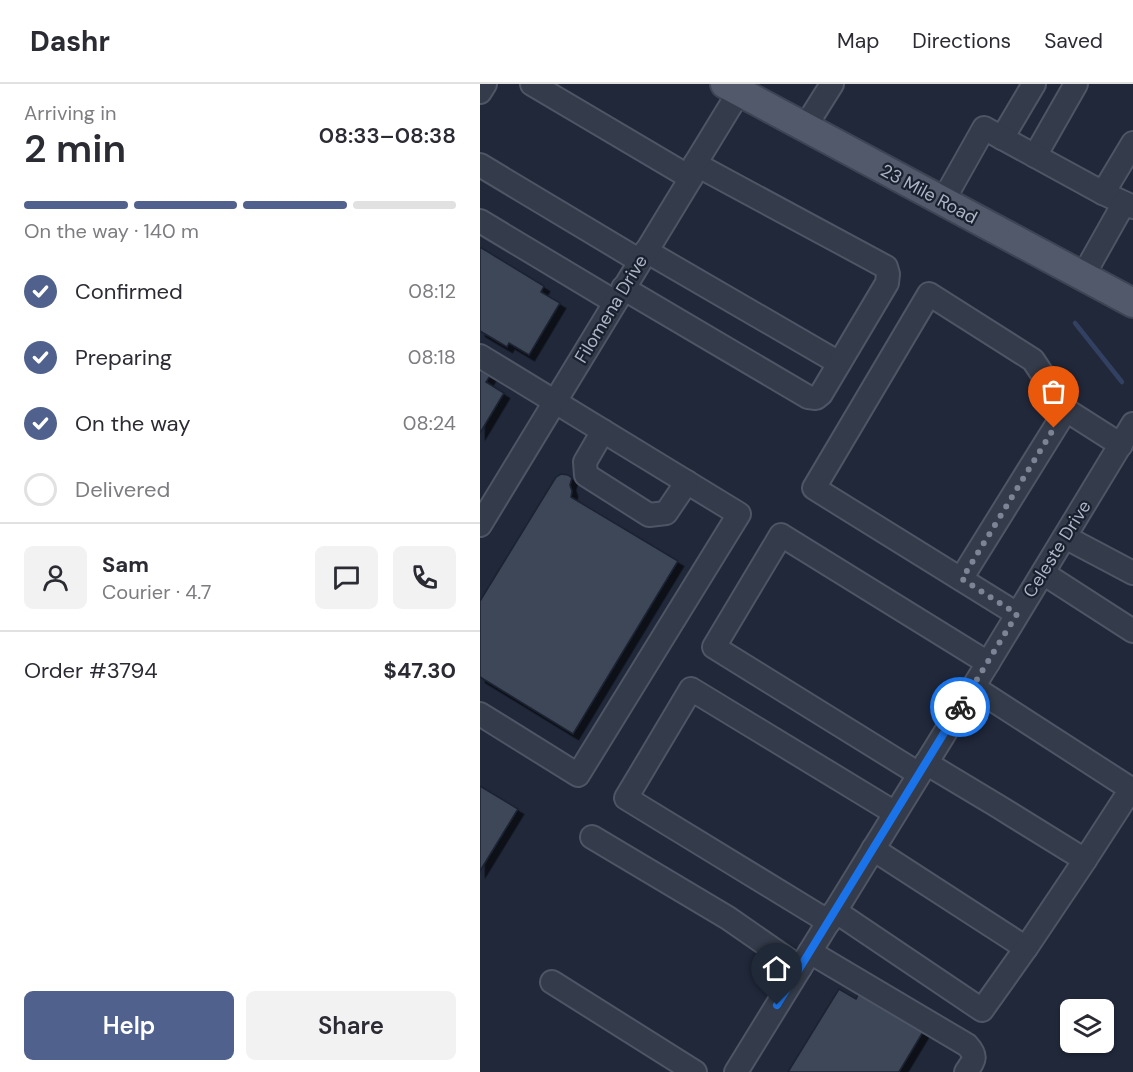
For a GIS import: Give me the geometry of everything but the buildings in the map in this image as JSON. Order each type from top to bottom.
[{"type":"main road","name":"23 Mile Road","points":[[732,88],[1133,303]]},
{"type":"street","points":[[480,92],[485,84]]},
{"type":"street","points":[[480,221],[808,397],[816,398],[821,394],[887,283],[886,267],[693,171],[532,84]]},
{"type":"street","points":[[805,127],[832,84]]},
{"type":"street","points":[[1002,138],[1034,84]]},
{"type":"street","points":[[1035,156],[1076,84]]},
{"type":"street","name":"Filomena Drive","points":[[482,516],[555,402],[693,171],[732,88]]},
{"type":"street","points":[[943,201],[984,128],[1129,205],[1083,276]]},
{"type":"street","points":[[1103,193],[1133,143]]},
{"type":"street","points":[[480,165],[839,363]]},
{"type":"street","points":[[1017,614],[814,488],[929,294],[1033,360],[1066,410],[1128,438]]},
{"type":"street","points":[[480,356],[739,514],[578,775],[480,714]]},
{"type":"street","points":[[962,579],[1066,410]]},
{"type":"street","points":[[603,431],[585,462],[586,475],[649,515],[666,513],[687,482]]},
{"type":"street","name":"Celeste Drive","points":[[747,1068],[805,960],[1042,573],[1128,438]]},
{"type":"street","points":[[988,663],[781,535],[714,647],[922,769],[996,805],[1085,860]]},
{"type":"street","points":[[1065,537],[1133,573]]},
{"type":"street","points":[[1042,573],[1133,631]]},
{"type":"street","points":[[895,813],[691,689],[626,798],[832,916],[982,1010],[1026,948],[1132,787],[973,687]]},
{"type":"street","points":[[592,837],[728,918],[967,1045],[974,1052],[974,1060],[966,1072]]},
{"type":"street","points":[[873,849],[1026,948]]},
{"type":"street","points":[[552,982],[695,1072]]},
{"type":"waterway","points":[[1075,323],[1122,382]]},
{"type":"way so far","points":[[960,707],[1017,614],[962,579],[1054,428]]},
{"type":"route","points":[[777,1005],[960,707]]}]
